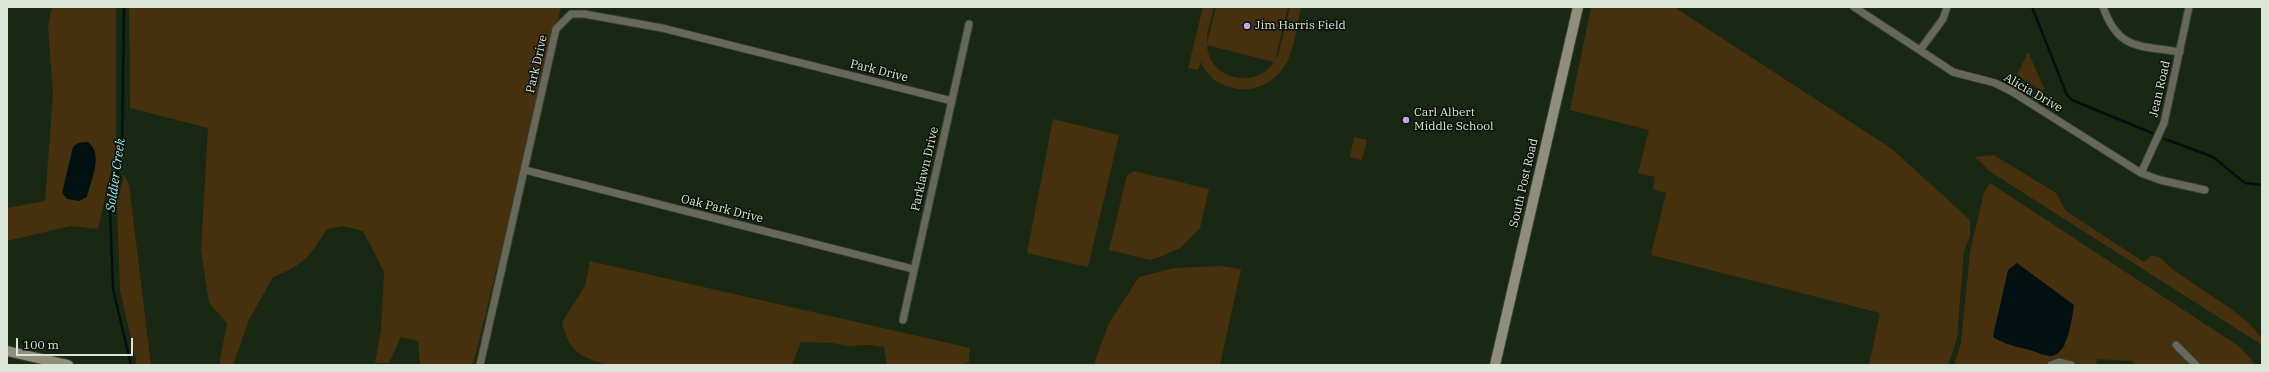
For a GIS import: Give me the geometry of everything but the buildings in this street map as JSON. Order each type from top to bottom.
[{"type":"main road","name":"South Post Road","points":[[1494,365],[1578,7]]},
{"type":"main road","points":[[7,351],[68,365]]},
{"type":"street","name":"Alicia Drive","points":[[1854,7],[1953,72],[1995,83],[2012,91],[2141,173],[2160,180],[2205,190]]},
{"type":"street","points":[[1920,50],[1943,19],[1947,7]]},
{"type":"street","points":[[2103,7],[2107,20],[2122,40],[2133,44],[2180,52]]},
{"type":"street","name":"Jean Road","points":[[2141,173],[2164,123],[2190,7]]},
{"type":"street","name":"Park Drive","points":[[480,365],[556,29],[571,14],[584,14],[662,28],[952,101]]},
{"type":"street","name":"Parklawn Drive","points":[[903,320],[968,24]]},
{"type":"street","name":"Oak Park Drive","points":[[525,170],[913,270]]},
{"type":"street","points":[[2176,344],[2196,365]]},
{"type":"street","points":[[2051,365],[2059,362],[2071,365]]},
{"type":"shaded area","points":[[52,7],[116,7],[116,149],[98,229],[70,226],[7,241],[7,208],[45,201],[53,94],[48,26]]},
{"type":"shaded area","points":[[129,7],[561,7],[473,365],[420,365],[418,341],[401,337],[389,363],[375,363],[381,330],[384,272],[363,231],[342,226],[327,229],[311,253],[305,259],[284,273],[273,277],[249,320],[233,365],[219,365],[227,323],[209,303],[201,250],[208,128],[130,108]]},
{"type":"shaded area","points":[[1203,7],[1214,7],[1207,35],[1207,43],[1216,7],[1288,7],[1275,60],[1279,52],[1290,7],[1301,7],[1294,41],[1288,60],[1278,75],[1264,85],[1247,89],[1225,86],[1209,75],[1201,62],[1198,70],[1188,68]],"holes":[[[1207,45],[1274,62],[1266,71],[1256,76],[1246,78],[1235,77],[1216,67],[1210,58]]]},
{"type":"shaded area","points":[[1591,7],[1674,7],[1892,149],[1970,220],[1970,236],[1964,251],[1957,338],[1948,365],[1869,365],[1880,313],[1651,255],[1666,193],[1653,189],[1655,177],[1638,173],[1649,130],[1570,110]]},
{"type":"shaded area","points":[[2028,52],[2044,88],[2042,91],[2017,75]]},
{"type":"shaded area","points":[[1053,119],[1119,135],[1088,267],[1027,253]]},
{"type":"shaded area","points":[[1354,137],[1367,140],[1362,160],[1350,157]]},
{"type":"shaded area","points":[[88,142],[93,147],[96,160],[87,197],[79,201],[67,199],[62,193],[73,147],[78,143]]},
{"type":"shaded area","points":[[1994,155],[2056,193],[2066,211],[2144,262],[2152,255],[2161,258],[2172,269],[2231,309],[2250,324],[2262,338],[2262,345],[1989,171],[1974,157]]},
{"type":"shaded area","points":[[1134,171],[1209,189],[1200,228],[1180,248],[1150,260],[1109,250],[1127,175]]},
{"type":"shaded area","points":[[124,175],[129,184],[151,365],[137,365],[120,290],[117,204]]},
{"type":"shaded area","points":[[1990,183],[2240,347],[2256,365],[2136,365],[2132,361],[2097,359],[2096,365],[1954,365],[1961,343],[1970,252],[1984,192]],"holes":[[[2074,305],[2064,347],[2039,353],[2022,348],[1993,332],[1998,316]]]},
{"type":"shaded area","points":[[590,261],[970,348],[969,362],[960,365],[887,365],[884,347],[871,345],[845,346],[832,343],[801,342],[792,365],[608,365],[590,359],[577,352],[568,340],[562,322],[585,286]]},
{"type":"shaded area","points":[[2017,263],[2074,305],[2068,335],[2065,343],[2057,354],[2051,356],[2046,355],[2006,343],[1993,337],[2008,270]]},
{"type":"shaded area","points":[[1221,266],[1241,269],[1220,365],[1103,365],[1094,363],[1109,323],[1139,277],[1174,268]]},
{"type":"waterway","name":"Soldier Creek","points":[[124,7],[122,150],[110,209],[113,289],[131,365]]},
{"type":"waterway","points":[[2032,7],[2067,95],[2072,100],[2152,133]]},
{"type":"waterway","points":[[2165,139],[2213,157],[2245,183],[2262,185]]},
{"type":"place","name":"Jim Harris Field","points":[[1247,26]]},
{"type":"place","name":"Carl Albert Middle School","points":[[1406,120]]}]
